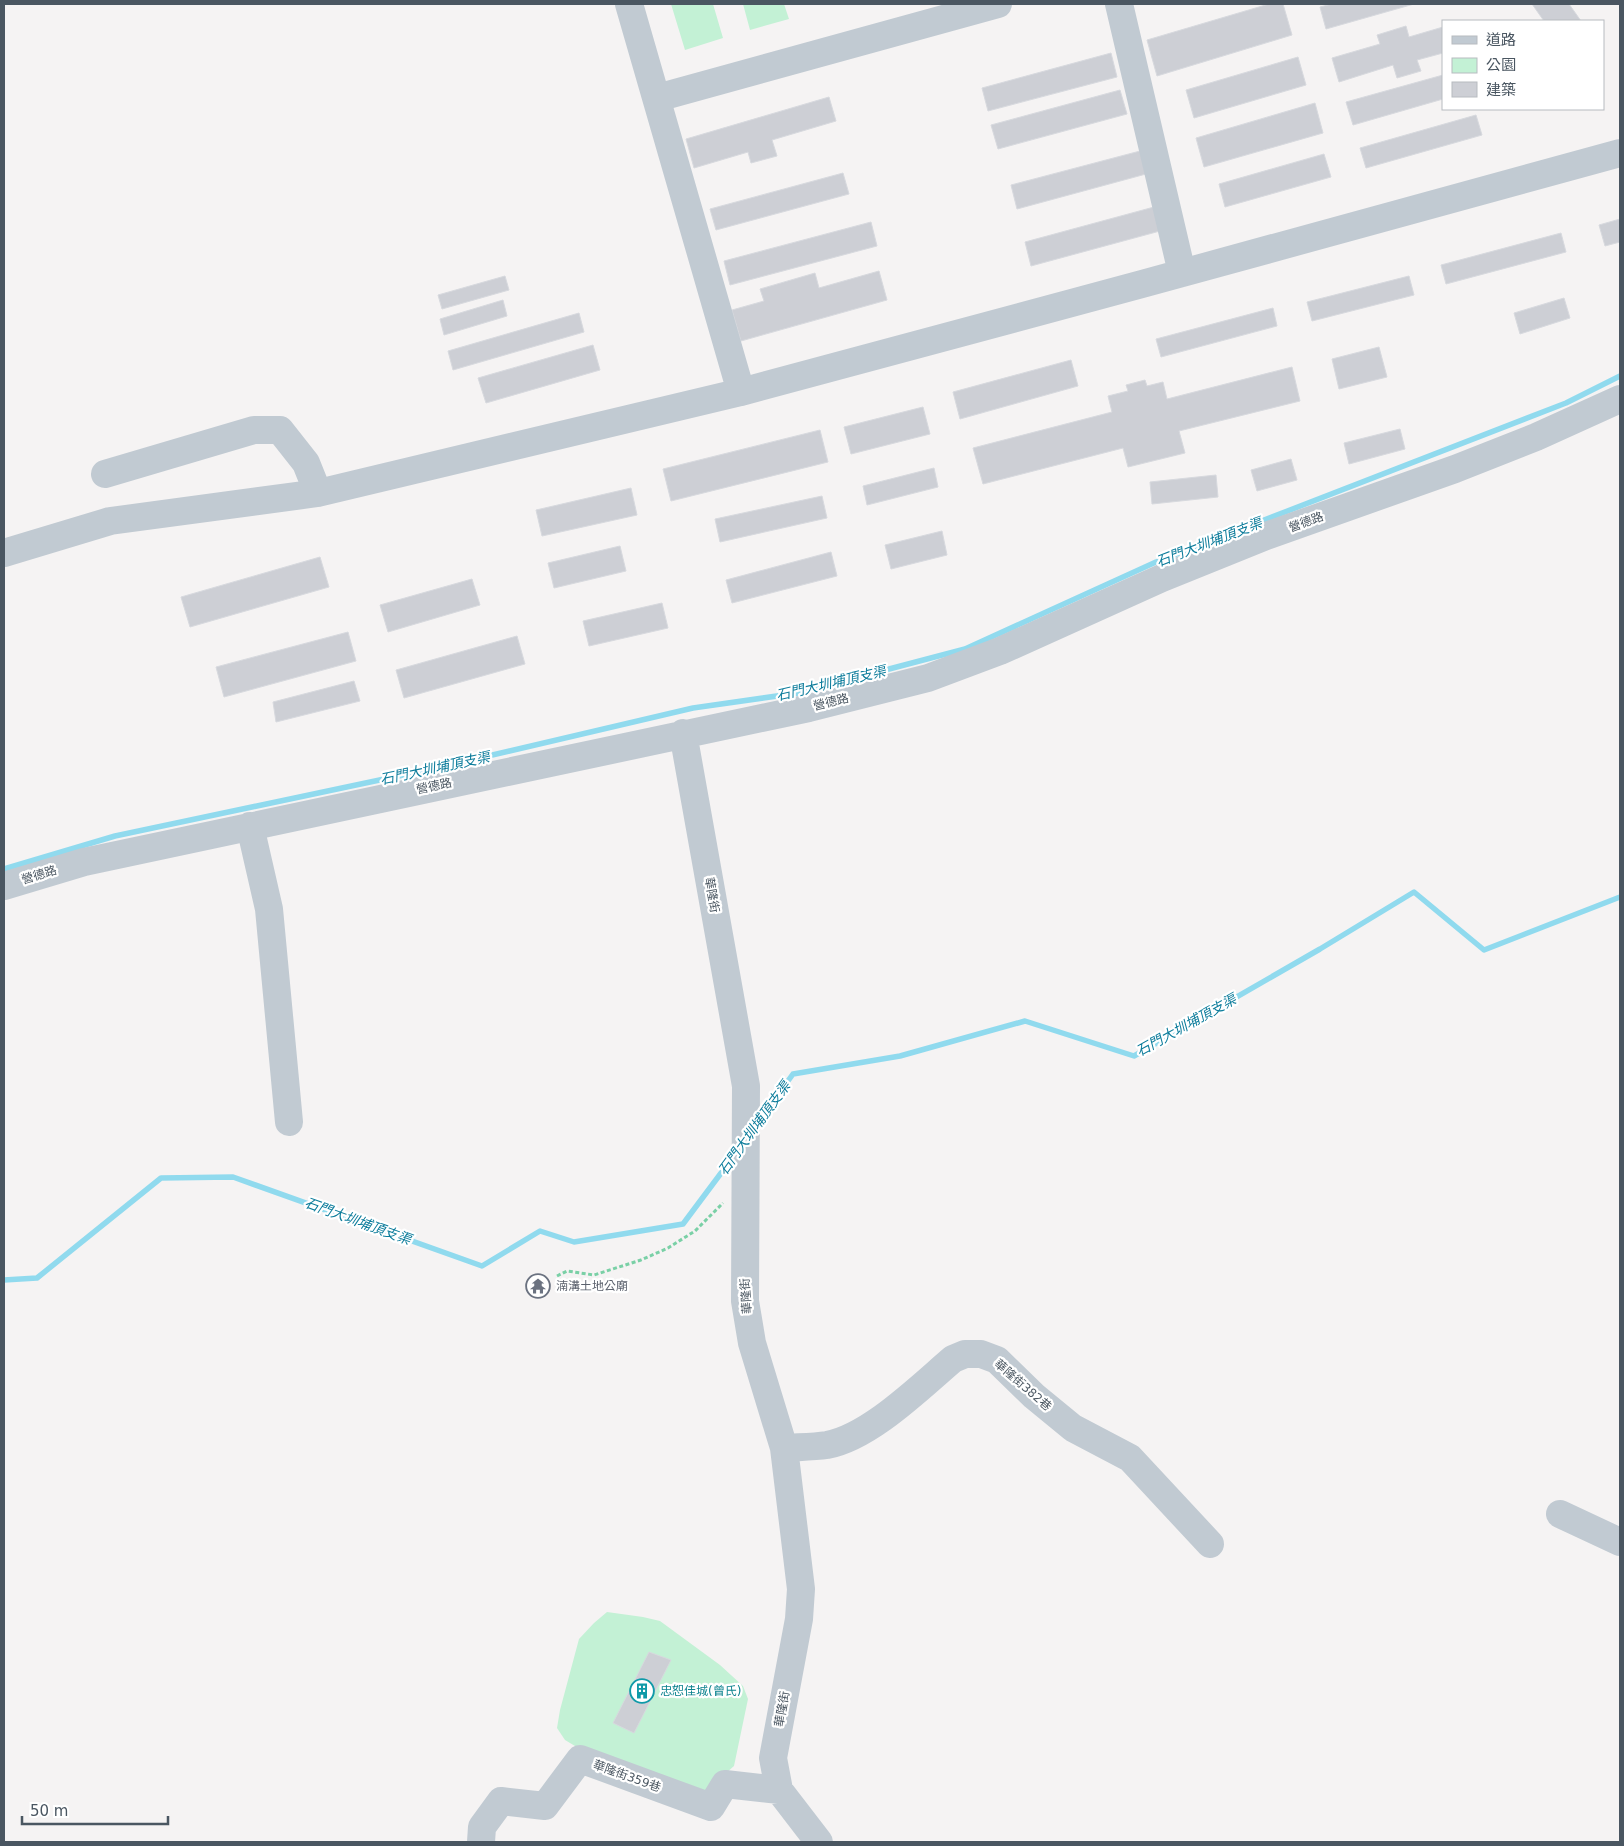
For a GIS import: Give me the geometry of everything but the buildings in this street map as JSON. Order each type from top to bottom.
[{"type":"street","points":[[629,4],[740,392]]},
{"type":"street","points":[[657,98],[998,4]]},
{"type":"street","points":[[1119,4],[1182,273]]},
{"type":"street","points":[[4,553],[110,521],[318,494],[740,392],[1620,153]]},
{"type":"street","name":"營德路","points":[[4,886],[84,862],[683,733],[809,708],[928,678],[1000,651],[1162,578],[1266,536],[1455,469],[1536,437],[1620,399]]},
{"type":"street","points":[[105,474],[254,430],[280,430],[306,463],[318,494]]},
{"type":"street","name":"華隆街","points":[[683,733],[746,1086],[744,1301],[752,1343],[784,1448],[800,1589],[798,1618],[773,1758],[779,1790],[820,1842]]},
{"type":"street","points":[[250,826],[269,909],[289,1122]]},
{"type":"street","name":"華隆街382巷","points":[[784,1448],[828,1445],[854,1436],[893,1410],[953,1359],[965,1354],[981,1354],[997,1360],[1034,1396],[1073,1428],[1130,1458],[1210,1544]]},
{"type":"street","points":[[1560,1514],[1620,1542]]},
{"type":"street","name":"華隆街359巷","points":[[480,1842],[482,1827],[501,1801],[545,1806],[580,1759],[711,1807],[725,1784],[779,1790]]},
{"type":"path","points":[[556,1276],[567,1271],[594,1275],[641,1260],[668,1248],[695,1231],[728,1198]]},
{"type":"green space","points":[[671,4],[713,4],[723,38],[685,50]]},
{"type":"green space","points":[[743,4],[784,4],[789,19],[750,30]]},
{"type":"green space","points":[[607,1612],[660,1621],[720,1665],[743,1686],[748,1699],[734,1766],[700,1796],[580,1749],[565,1740],[557,1728],[579,1639]]},
{"type":"waterway","name":"石門大圳埔頂支渠","points":[[4,869],[115,836],[441,767],[693,708],[798,693],[965,649],[1156,562],[1566,403],[1620,376]]},
{"type":"waterway","name":"石門大圳埔頂支渠","points":[[756,1125],[793,1074],[900,1056],[1025,1021],[1134,1056],[1320,949],[1414,892],[1484,950],[1620,897]]},
{"type":"waterway","name":"石門大圳埔頂支渠","points":[[4,1280],[37,1278],[161,1178],[233,1177],[482,1266],[540,1231],[574,1242],[683,1224],[736,1153]]},
{"type":"place","name":"湳溝土地公廟","points":[[538,1286]]},
{"type":"place","name":"忠恕佳城(曾氏)","points":[[642,1691]]}]
